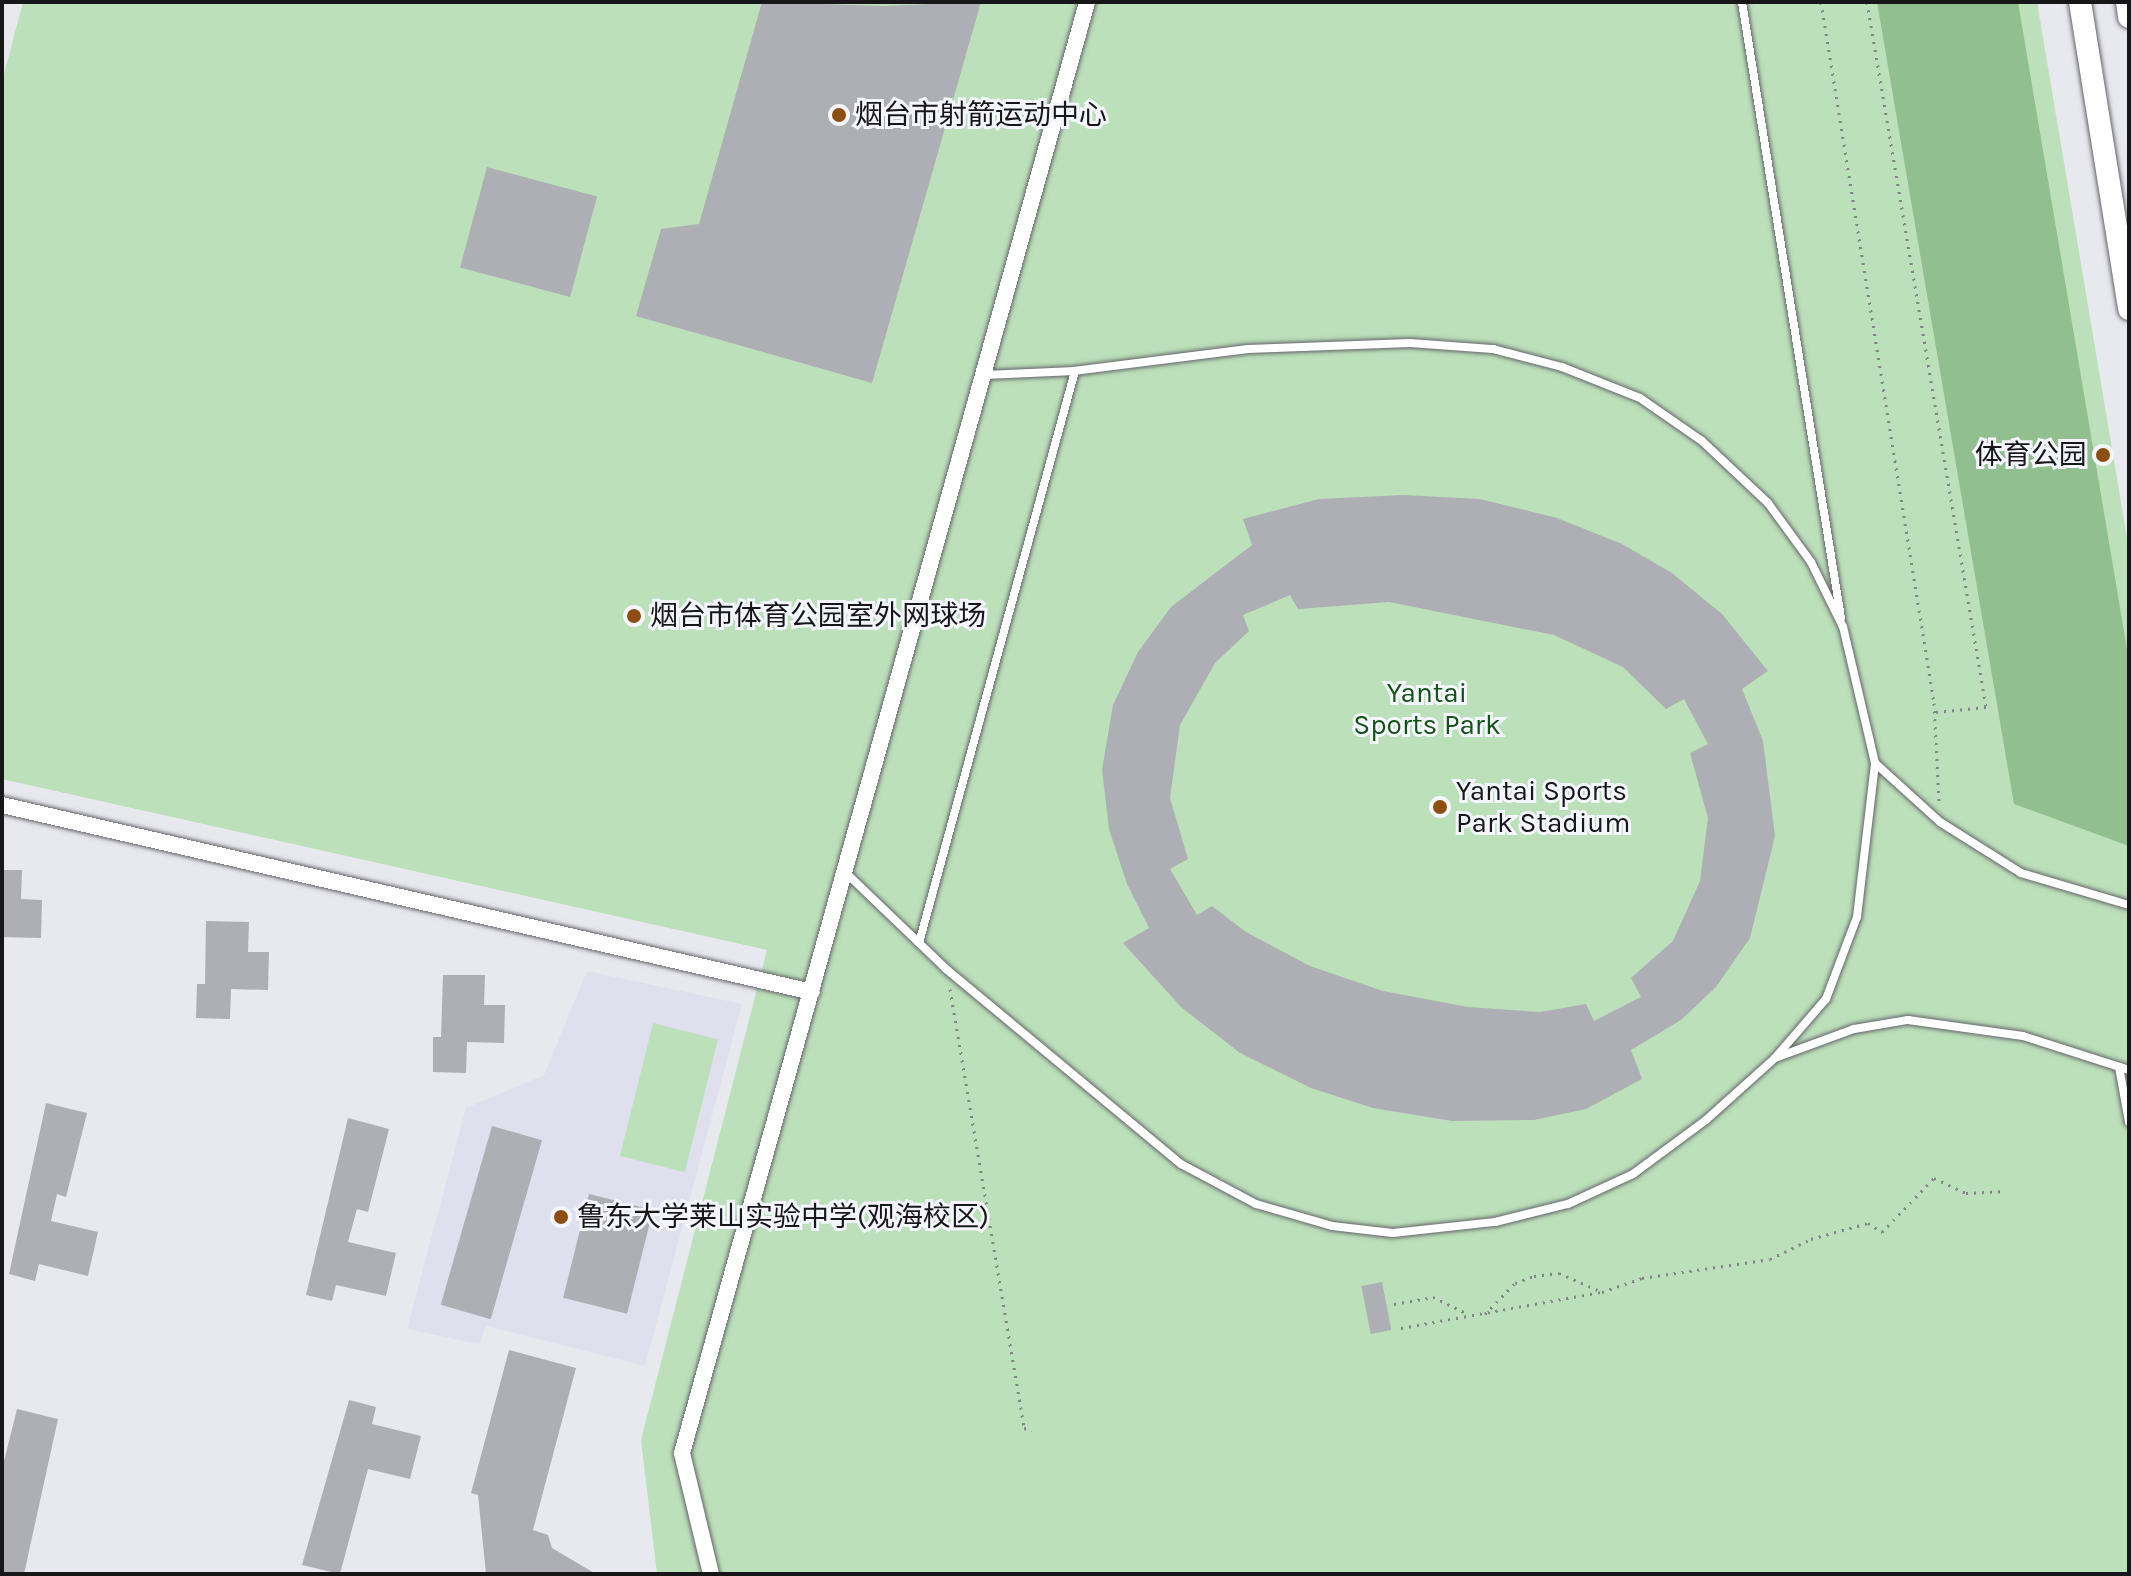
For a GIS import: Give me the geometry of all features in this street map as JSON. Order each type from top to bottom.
[{"type":"main road","points":[[2080,2],[2129,309]]},
{"type":"main road","points":[[2127,2],[2129,17]]},
{"type":"street","points":[[711,1574],[682,1453],[1087,2]]},
{"type":"street","points":[[2,805],[812,992]]},
{"type":"lane","points":[[846,873],[946,969],[1181,1164],[1256,1204],[1332,1226],[1393,1233],[1495,1222],[1568,1204],[1633,1174],[1706,1120],[1775,1058],[1826,999],[1857,917],[1875,763],[1863,694],[1843,627],[1742,2]]},
{"type":"lane","points":[[985,375],[1075,371],[1248,349],[1410,343],[1493,349],[1562,367],[1640,398],[1702,441],[1768,503],[1811,562],[1843,627]]},
{"type":"lane","points":[[919,943],[1075,371]]},
{"type":"lane","points":[[1875,763],[1940,822],[2021,873],[2129,905]]},
{"type":"lane","points":[[1775,1058],[1854,1029],[1908,1020],[2023,1036],[2129,1070]]},
{"type":"lane","points":[[2119,1067],[2129,1122]]},
{"type":"path","points":[[1821,2],[1935,712],[1940,822]]},
{"type":"path","points":[[1867,2],[1986,707],[1935,712]]},
{"type":"path","points":[[946,969],[1024,1428],[1032,1430]]},
{"type":"path","points":[[1401,1328],[1466,1313],[1485,1314],[1602,1292],[1642,1278],[1770,1259],[1811,1239],[1868,1223],[1882,1232],[1934,1178],[1966,1193],[2001,1191]]},
{"type":"path","points":[[1485,1314],[1515,1283],[1534,1276],[1559,1273],[1602,1292]]},
{"type":"path","points":[[1394,1304],[1433,1297],[1466,1313]]},
{"type":"shaded area","name":"鲁东大学莱山实验中学(观海校区)","points":[[587,971],[742,1004],[645,1366],[486,1326],[479,1344],[407,1329],[466,1108],[544,1075]]},
{"type":"green space","name":"Yantai Sports Park","points":[[23,2],[2037,2],[2129,550],[2129,1574],[657,1574],[641,1440],[767,950],[2,779],[2,82]]},
{"type":"green space","points":[[1877,2],[2018,2],[2129,661],[2129,846],[2014,804]]},
{"type":"green space","points":[[653,1023],[718,1039],[685,1172],[620,1156]]},
{"type":"building","name":"烟台市射箭运动中心","points":[[762,2],[883,6],[981,2],[872,383],[636,316],[661,229],[699,224]]},
{"type":"building","points":[[487,167],[597,197],[570,297],[460,267]]},
{"type":"building","points":[[1403,495],[1480,499],[1557,518],[1622,544],[1672,573],[1722,614],[1768,671],[1742,689],[1763,741],[1775,836],[1750,938],[1716,987],[1681,1020],[1631,1050],[1642,1079],[1586,1109],[1534,1120],[1452,1121],[1373,1108],[1311,1088],[1240,1053],[1181,1007],[1123,943],[1149,928],[1127,884],[1109,829],[1102,770],[1113,705],[1138,652],[1171,607],[1252,545],[1243,519],[1319,499]],"holes":[[[1290,595],[1298,609],[1389,602],[1554,635],[1623,667],[1666,709],[1684,699],[1708,744],[1690,753],[1708,818],[1700,881],[1673,941],[1631,978],[1641,997],[1594,1021],[1586,1004],[1540,1012],[1468,1007],[1383,991],[1310,966],[1246,932],[1212,906],[1197,915],[1170,869],[1188,859],[1170,798],[1180,725],[1215,663],[1249,631],[1243,615]]]},
{"type":"building","points":[[2,870],[22,870],[21,899],[42,900],[41,938],[2,937]]},
{"type":"building","points":[[206,921],[249,922],[248,952],[269,952],[268,990],[231,989],[230,1019],[196,1018],[197,984],[205,984]]},
{"type":"building","points":[[443,975],[485,975],[484,1005],[505,1005],[504,1043],[467,1042],[466,1073],[433,1072],[433,1037],[441,1037]]},
{"type":"building","points":[[46,1103],[87,1113],[66,1197],[57,1194],[51,1221],[98,1232],[88,1276],[39,1264],[35,1281],[9,1274]]},
{"type":"building","points":[[348,1118],[389,1129],[368,1212],[357,1209],[348,1242],[396,1253],[386,1296],[336,1285],[332,1301],[306,1295]]},
{"type":"building","points":[[492,1126],[542,1140],[491,1319],[441,1305]]},
{"type":"building","points":[[589,1194],[653,1210],[627,1314],[563,1298]]},
{"type":"building","points":[[1382,1282],[1391,1330],[1371,1334],[1361,1286]]},
{"type":"building","points":[[509,1350],[576,1368],[533,1530],[548,1535],[552,1548],[596,1574],[486,1574],[478,1495],[471,1493]]},
{"type":"building","points":[[349,1400],[376,1407],[372,1424],[421,1436],[410,1479],[368,1469],[340,1574],[302,1565]]},
{"type":"building","points":[[17,1409],[58,1419],[24,1574],[2,1574],[2,1469]]},
{"type":"place","name":"烟台市射箭运动中心","points":[[839,115]]},
{"type":"place","name":"体育公园","points":[[2103,455]]},
{"type":"place","name":"烟台市体育公园室外网球场","points":[[634,616]]},
{"type":"place","name":"Yantai Sports Park Stadium","points":[[1440,807]]},
{"type":"place","name":"鲁东大学莱山实验中学(观海校区)","points":[[561,1217]]}]
